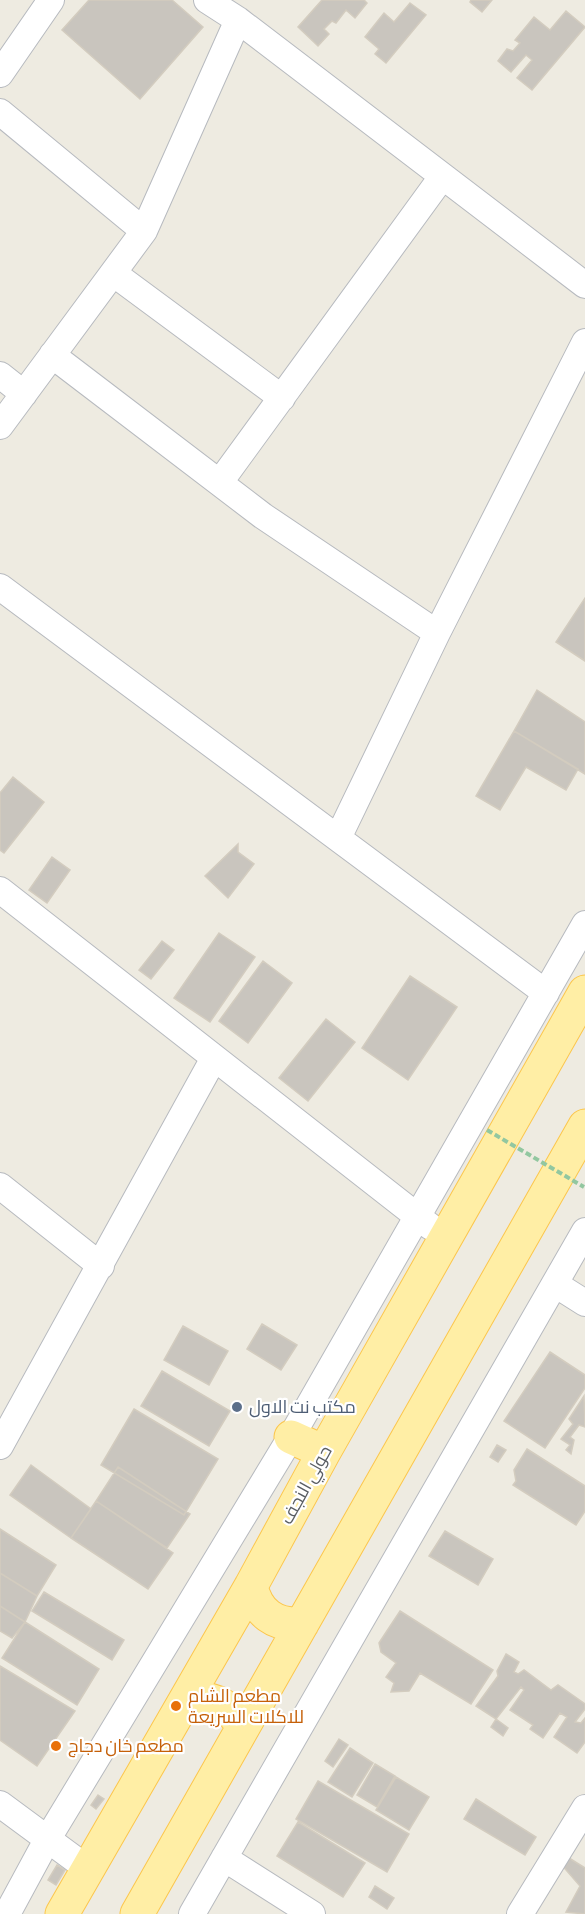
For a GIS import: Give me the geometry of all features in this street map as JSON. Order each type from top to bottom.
[{"type":"main road","name":"حولي النجف","points":[[62,1914],[187,1699],[585,992]]},
{"type":"main road","points":[[137,1914],[585,1126]]},
{"type":"main road","points":[[291,1437],[324,1452]]},
{"type":"main road","points":[[251,1586],[259,1608],[268,1617],[279,1622],[302,1623]]},
{"type":"main road","points":[[187,1699],[200,1697],[214,1700],[236,1715],[243,1727]]},
{"type":"street","points":[[0,74],[51,0]]},
{"type":"street","points":[[0,426],[144,231],[222,7],[585,285]]},
{"type":"street","points":[[0,112],[144,231]]},
{"type":"street","points":[[220,482],[442,177]]},
{"type":"street","points":[[113,273],[282,398]]},
{"type":"street","points":[[338,838],[437,633],[585,342]]},
{"type":"street","points":[[52,355],[263,516],[437,633]]},
{"type":"street","points":[[0,375],[24,394]]},
{"type":"street","points":[[0,587],[546,993]]},
{"type":"street","points":[[0,890],[446,1238]]},
{"type":"street","points":[[7,1914],[47,1840],[291,1437],[585,924]]},
{"type":"street","points":[[0,1446],[214,1058]]},
{"type":"street","points":[[0,1186],[101,1266]]},
{"type":"street","points":[[192,1914],[585,1231]]},
{"type":"street","points":[[555,1284],[585,1304]]},
{"type":"street","points":[[0,1804],[88,1869]]},
{"type":"street","points":[[520,1914],[585,1808]]},
{"type":"street","points":[[224,1858],[312,1914]]},
{"type":"path","points":[[488,1130],[585,1187]]},
{"type":"building","points":[[89,0],[172,0],[203,27],[140,99],[62,30]]},
{"type":"building","points":[[322,0],[364,0],[367,3],[355,18],[346,10],[336,23],[332,21],[324,29],[329,34],[318,46],[298,27]]},
{"type":"building","points":[[471,0],[492,0],[482,12],[470,2]]},
{"type":"building","points":[[410,3],[426,15],[386,63],[375,54],[379,49],[365,37],[384,13],[394,22]]},
{"type":"building","points":[[566,11],[585,27],[532,90],[517,78],[532,60],[526,55],[511,72],[498,61],[507,49],[513,51],[520,43],[515,40],[534,17],[550,30]]},
{"type":"building","points":[[585,598],[585,661],[556,642]]},
{"type":"building","points":[[537,690],[585,722],[585,774],[514,731]]},
{"type":"building","points":[[514,731],[578,769],[566,790],[526,767],[500,810],[476,796]]},
{"type":"building","points":[[13,777],[44,802],[4,853],[0,850],[0,793]]},
{"type":"building","points":[[238,844],[238,852],[254,864],[228,898],[205,876]]},
{"type":"building","points":[[52,857],[70,870],[47,903],[29,890]]},
{"type":"building","points":[[219,933],[255,957],[210,1022],[174,998]]},
{"type":"building","points":[[162,941],[174,950],[151,979],[139,970]]},
{"type":"building","points":[[263,961],[292,983],[248,1043],[219,1021]]},
{"type":"building","points":[[410,976],[457,1007],[408,1080],[362,1048]]},
{"type":"building","points":[[326,1019],[355,1042],[308,1101],[279,1078]]},
{"type":"building","points":[[262,1324],[297,1345],[281,1370],[247,1349]]},
{"type":"building","points":[[183,1326],[228,1351],[209,1385],[164,1360]]},
{"type":"building","points":[[550,1352],[585,1375],[585,1388],[545,1448],[504,1421]]},
{"type":"building","points":[[162,1371],[230,1411],[209,1446],[141,1406]]},
{"type":"building","points":[[584,1396],[585,1427],[579,1425],[570,1437],[574,1440],[571,1454],[566,1450],[570,1445],[561,1439],[573,1424],[569,1419]]},
{"type":"building","points":[[134,1409],[218,1459],[184,1515],[101,1465]]},
{"type":"building","points":[[497,1445],[506,1450],[498,1462],[490,1457]]},
{"type":"building","points":[[527,1449],[585,1486],[585,1511],[576,1525],[513,1485],[516,1481],[514,1470]]},
{"type":"building","points":[[31,1465],[91,1509],[71,1538],[10,1495]]},
{"type":"building","points":[[118,1467],[190,1514],[167,1548],[96,1501]]},
{"type":"building","points":[[96,1501],[173,1553],[148,1589],[71,1538]]},
{"type":"building","points":[[0,1529],[56,1565],[37,1596],[0,1573]]},
{"type":"building","points":[[445,1531],[493,1559],[478,1585],[429,1556]]},
{"type":"building","points":[[0,1573],[37,1596],[25,1622],[0,1606]]},
{"type":"building","points":[[44,1592],[124,1640],[112,1660],[32,1611]]},
{"type":"building","points":[[0,1606],[25,1622],[12,1638],[0,1631]]},
{"type":"building","points":[[400,1611],[493,1670],[471,1704],[420,1673],[409,1691],[391,1692],[394,1683],[386,1677],[396,1663],[381,1652],[379,1643]]},
{"type":"building","points":[[25,1622],[99,1669],[77,1705],[2,1658]]},
{"type":"building","points":[[506,1654],[519,1662],[514,1672],[518,1674],[524,1670],[551,1690],[558,1685],[585,1704],[585,1709],[575,1722],[581,1723],[585,1718],[585,1742],[577,1753],[554,1737],[567,1717],[560,1713],[543,1738],[530,1729],[533,1725],[510,1710],[524,1690],[521,1687],[496,1719],[476,1706],[498,1676],[497,1671]]},
{"type":"building","points":[[0,1666],[75,1711],[37,1766],[0,1740]]},
{"type":"building","points":[[496,1719],[508,1728],[503,1736],[491,1727]]},
{"type":"building","points":[[339,1739],[348,1745],[333,1767],[325,1761]]},
{"type":"building","points":[[350,1748],[373,1763],[352,1797],[328,1782]]},
{"type":"building","points":[[375,1764],[395,1776],[377,1807],[357,1795]]},
{"type":"building","points":[[396,1777],[429,1797],[409,1830],[376,1810]]},
{"type":"building","points":[[318,1781],[409,1834],[387,1872],[296,1819]]},
{"type":"building","points":[[98,1795],[104,1799],[96,1809],[91,1805]]},
{"type":"building","points":[[476,1799],[536,1837],[525,1855],[464,1819]]},
{"type":"building","points":[[298,1822],[365,1863],[343,1897],[277,1856]]},
{"type":"building","points":[[569,1858],[585,1868],[585,1914],[566,1912],[580,1886],[560,1863]]},
{"type":"building","points":[[57,1865],[65,1870],[56,1885],[48,1880]]},
{"type":"building","points":[[375,1886],[394,1898],[387,1909],[369,1897]]},
{"type":"place","name":"مكتب نت الاول","points":[[237,1407]]},
{"type":"place","name":"مطعم الشام للاكلات السريعة","points":[[176,1706]]},
{"type":"place","name":"مطعم خان دجاج","points":[[56,1746]]}]
